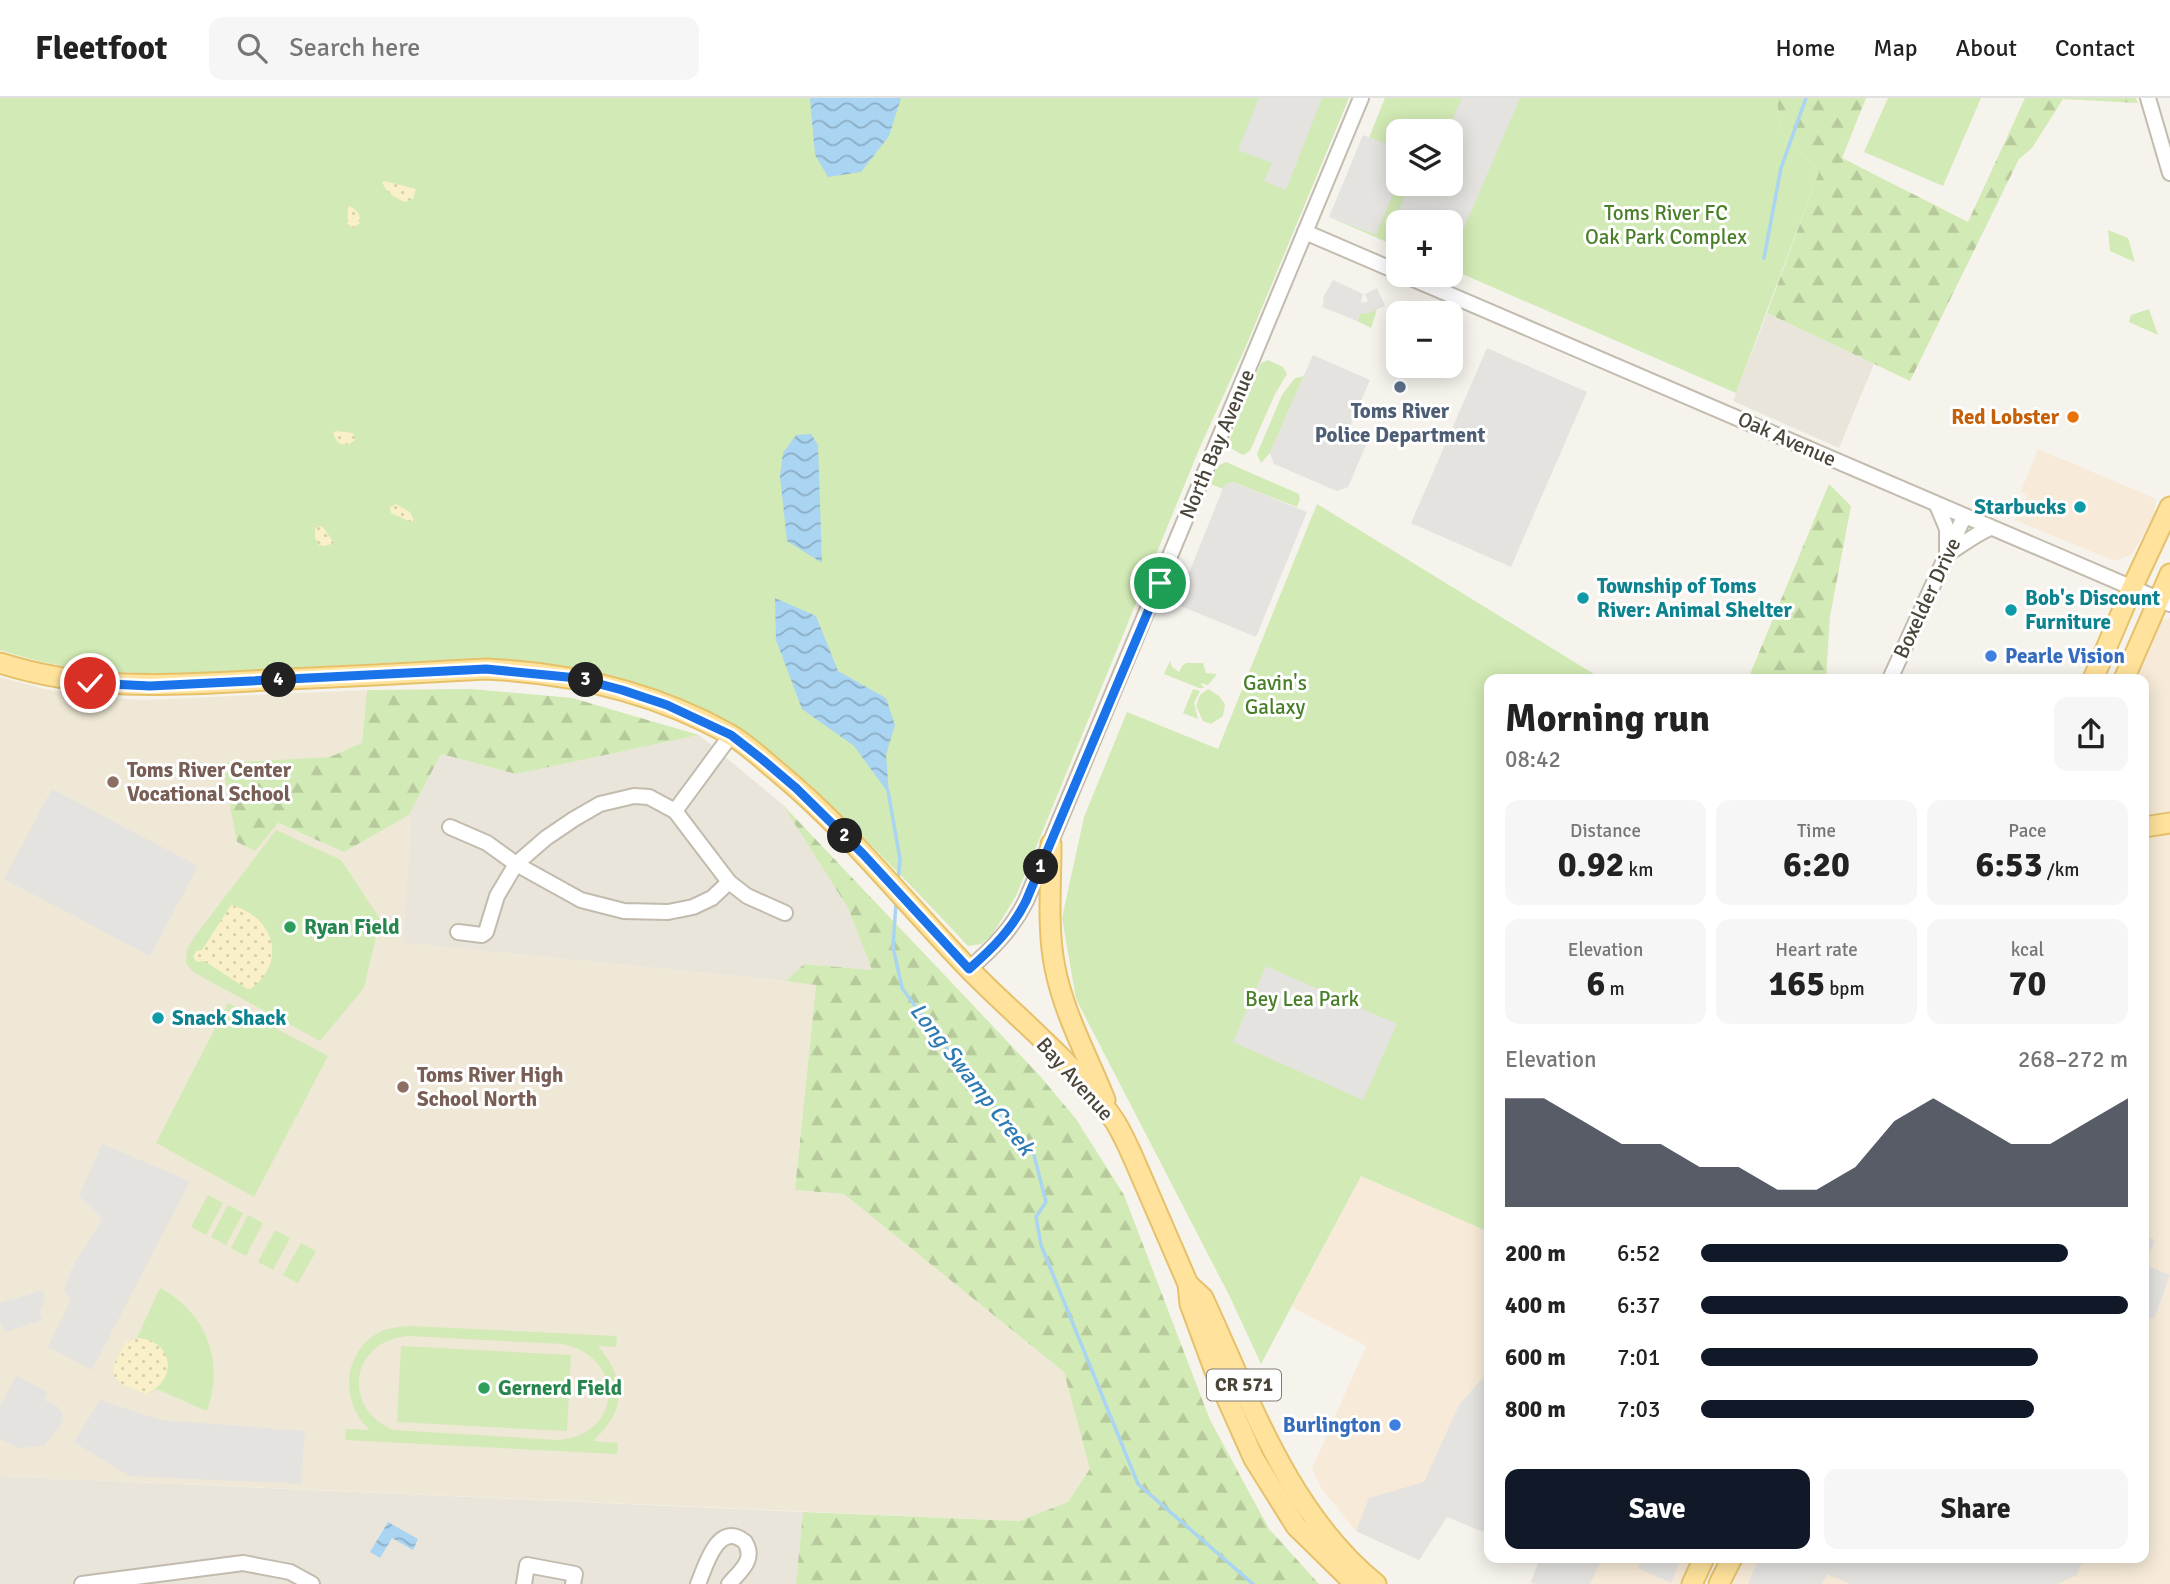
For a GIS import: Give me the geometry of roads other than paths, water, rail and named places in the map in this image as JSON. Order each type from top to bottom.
[{"type":"main road","points":[[2095,674],[2170,507]]},
{"type":"main road","points":[[2127,674],[2165,601],[2170,574]]},
{"type":"main road","name":"CR 571","points":[[0,663],[28,672],[90,683],[150,686],[486,669],[577,678],[622,690],[667,705],[731,735],[796,788],[969,969]]},
{"type":"main road","points":[[2149,826],[2170,823]]},
{"type":"main road","points":[[1051,844],[1051,929],[1055,970],[1065,1003],[1114,1120]]},
{"type":"main road","name":"Bay Avenue","points":[[969,969],[1074,1072],[1114,1120],[1133,1157],[1188,1284],[1190,1304],[1216,1374],[1254,1459],[1296,1526],[1355,1584]]},
{"type":"main road","name":"Bay Avenue","points":[[1188,1284],[1203,1298],[1266,1434],[1310,1512],[1337,1547],[1376,1584]]},
{"type":"main road","points":[[1692,1584],[1702,1563]]},
{"type":"street","name":"North Bay Avenue","points":[[969,969],[999,943],[1016,922],[1051,844],[1361,98]]},
{"type":"street","points":[[2148,98],[2170,173]]},
{"type":"street","points":[[1305,232],[1386,267]]},
{"type":"street","name":"Oak Avenue","points":[[1433,287],[2165,601]]},
{"type":"street","points":[[1937,505],[1947,530],[1947,554]]},
{"type":"street","name":"Boxelder Drive","points":[[1892,674],[1964,517]]},
{"type":"street","points":[[1947,554],[1990,528]]},
{"type":"street","points":[[675,811],[731,735]]},
{"type":"street","points":[[458,932],[482,936],[486,932],[497,897],[516,864],[546,838],[600,804],[634,796],[649,797],[675,811],[729,882],[747,896],[785,913]]},
{"type":"street","points":[[450,827],[487,843],[516,864],[581,900],[624,911],[668,912],[693,907],[712,898],[729,882]]},
{"type":"street","points":[[698,1584],[715,1544],[732,1535],[745,1542],[750,1556],[746,1565],[729,1584]]},
{"type":"street","points":[[82,1584],[243,1563],[290,1572],[312,1584]]},
{"type":"street","points":[[524,1584],[527,1566],[575,1574],[573,1584]]},
{"type":"water","points":[[810,98],[901,98],[889,136],[861,172],[828,177],[815,155]]},
{"type":"water","points":[[811,434],[818,445],[822,563],[787,541],[780,476],[783,453],[796,435]]},
{"type":"water","points":[[775,598],[816,616],[838,671],[886,698],[895,725],[886,755],[889,794],[854,746],[802,709],[776,640]]},
{"type":"water","points":[[388,1522],[418,1539],[413,1550],[392,1538],[380,1558],[370,1552]]},
{"type":"waterway","points":[[1764,258],[1781,168],[1806,98]]},
{"type":"waterway","name":"Long Swamp Creek","points":[[888,791],[900,859],[898,881]]},
{"type":"waterway","name":"Long Swamp Creek","points":[[896,902],[893,947],[902,988],[944,1045],[1034,1155],[1046,1202],[1036,1217],[1041,1245],[1138,1484],[1253,1584]]},
{"type":"place","name":"Toms River Police Department","points":[[1400,387]]},
{"type":"place","name":"Red Lobster","points":[[2073,417]]},
{"type":"place","name":"Starbucks","points":[[2080,507]]},
{"type":"place","name":"Township of Toms River: Animal Shelter","points":[[1583,598]]},
{"type":"place","name":"Bob's Discount Furniture","points":[[2011,610]]},
{"type":"place","name":"Pearle Vision","points":[[1991,656]]},
{"type":"place","name":"Toms River Center Vocational School","points":[[113,782]]},
{"type":"place","name":"Ryan Field","points":[[290,927]]},
{"type":"place","name":"Snack Shack","points":[[158,1018]]},
{"type":"place","name":"Toms River High School North","points":[[403,1087]]},
{"type":"place","name":"Gernerd Field","points":[[484,1388]]},
{"type":"place","name":"Burlington","points":[[1395,1425]]},
{"type":"park label","name":"Toms River FC Oak Park Complex","points":[[1666,225]]},
{"type":"park label","name":"Gavin's Galaxy","points":[[1275,695]]},
{"type":"park label","name":"Bey Lea Park","points":[[1302,999]]}]
